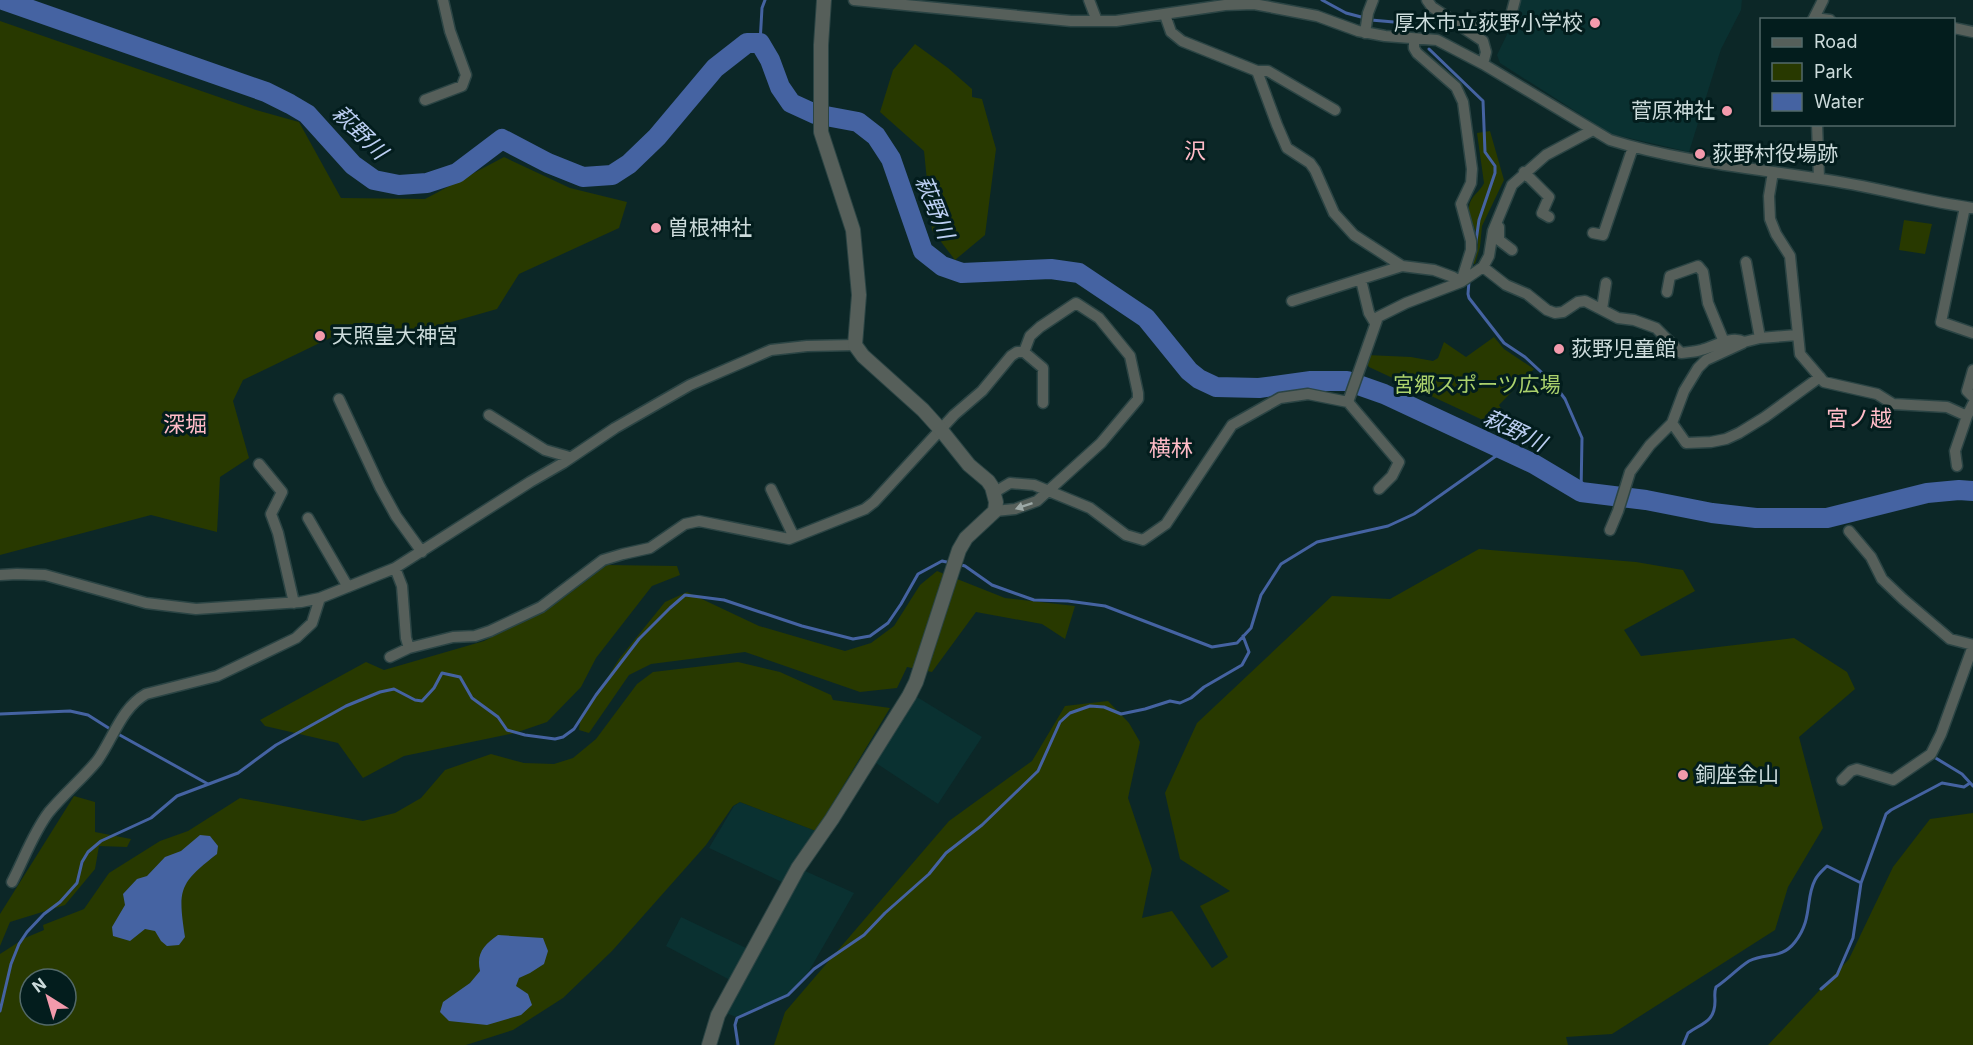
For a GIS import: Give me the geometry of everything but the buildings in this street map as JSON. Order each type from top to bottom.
[{"type":"street","points":[[425,100],[462,86],[466,75],[450,31],[443,0]]},
{"type":"street","points":[[824,0],[821,124],[823,139],[853,230],[859,295],[855,345],[863,356],[923,410],[969,465],[988,481],[994,492],[995,511]]},
{"type":"street","points":[[854,0],[936,5],[1071,21],[1116,21],[1225,5],[1254,4],[1317,16],[1365,33],[1437,40],[1483,64],[1610,140],[1633,147],[1819,178],[1969,207],[1941,321],[1973,333]]},
{"type":"street","points":[[936,5],[957,0]]},
{"type":"street","points":[[1089,0],[1097,21]]},
{"type":"street","points":[[1365,33],[1373,0]]},
{"type":"street","points":[[1427,0],[1432,7],[1483,41],[1486,52],[1483,64]]},
{"type":"street","points":[[1471,33],[1480,20],[1505,23],[1511,15],[1515,0]]},
{"type":"street","points":[[1814,18],[1823,0]]},
{"type":"street","points":[[1165,15],[1171,32],[1198,52],[1257,71],[1268,71],[1294,81],[1335,110]]},
{"type":"street","points":[[1955,28],[1973,33]]},
{"type":"street","points":[[1414,39],[1414,48],[1417,53],[1456,87],[1463,102],[1472,168],[1471,183],[1461,204],[1471,241],[1464,280]]},
{"type":"street","points":[[1257,71],[1287,148],[1315,170],[1334,213],[1354,235],[1402,266],[1434,270],[1464,280]]},
{"type":"street","points":[[1817,126],[1819,178]]},
{"type":"street","points":[[1350,397],[1378,316],[1464,280],[1482,267],[1489,256],[1493,231],[1512,186],[1524,172],[1546,155],[1593,130]]},
{"type":"street","points":[[1602,235],[1633,147]]},
{"type":"street","points":[[1524,172],[1549,197],[1542,213]]},
{"type":"street","points":[[1773,172],[1769,196],[1770,219],[1776,234],[1790,256],[1800,354],[1824,382],[1877,394],[1893,404],[1947,407],[1967,416]]},
{"type":"street","points":[[1498,217],[1499,240],[1512,250]]},
{"type":"street","points":[[1746,262],[1760,338]]},
{"type":"street","points":[[1292,302],[1402,266]]},
{"type":"street","points":[[1667,292],[1670,276],[1698,266],[1703,272],[1708,303],[1724,342]]},
{"type":"street","points":[[1482,267],[1506,285],[1527,294],[1548,310],[1555,313],[1563,312],[1578,302],[1585,301],[1618,318],[1634,320],[1656,328],[1682,353],[1699,351],[1724,342],[1739,340],[1744,342]]},
{"type":"street","points":[[1361,280],[1369,313],[1375,323]]},
{"type":"street","points":[[1602,309],[1606,283]]},
{"type":"street","points":[[710,1045],[718,1015],[798,868],[832,819],[909,696],[916,682],[955,563],[966,538],[995,511],[1015,509],[1037,501],[1101,443],[1134,404],[1138,393],[1131,356],[1099,318],[1076,303],[1030,336],[1024,352]]},
{"type":"street","points":[[1610,530],[1629,472],[1650,445],[1672,423],[1684,391],[1698,368],[1706,360],[1744,342],[1760,338],[1797,335]]},
{"type":"street","points":[[0,576],[45,575],[146,603],[196,609],[294,603],[320,598],[395,568],[615,428],[690,385],[771,350],[807,346],[855,345]]},
{"type":"street","points":[[390,657],[409,648],[453,637],[475,636],[490,631],[541,607],[603,560],[650,548],[692,521],[789,539],[864,509],[874,502],[954,415],[982,391],[1017,352],[1024,352],[1043,368],[1043,403]]},
{"type":"street","points":[[1973,370],[1967,392],[1973,397]]},
{"type":"street","points":[[1672,423],[1686,443],[1726,439],[1765,417],[1820,377]]},
{"type":"street","points":[[994,492],[1010,483],[1027,483],[1090,508],[1126,535],[1143,540],[1166,525],[1232,425],[1280,398],[1308,394],[1350,397],[1400,462],[1392,476],[1379,489]]},
{"type":"street","points":[[339,399],[380,487],[396,516],[422,552]]},
{"type":"street","points":[[1957,466],[1955,451],[1973,404]]},
{"type":"street","points":[[489,415],[545,450],[570,458]]},
{"type":"street","points":[[259,464],[282,492],[271,514],[278,533],[294,603]]},
{"type":"street","points":[[771,489],[794,537]]},
{"type":"street","points":[[308,518],[348,587]]},
{"type":"street","points":[[1842,780],[1851,771],[1857,769],[1893,780],[1931,754],[1941,734],[1973,646],[1950,639],[1903,599],[1882,579],[1866,552],[1849,531]]},
{"type":"street","points":[[395,568],[402,586],[406,639],[409,648]]},
{"type":"street","points":[[12,882],[37,832],[50,812],[97,760],[136,700],[146,694],[216,676],[296,638],[312,623],[320,598]]},
{"type":"shaded area","points":[[1519,0],[1742,0],[1741,10],[1721,49],[1689,152],[1611,134],[1500,63],[1497,55],[1519,10]]},
{"type":"shaded area","points":[[917,697],[982,737],[938,804],[876,763]]},
{"type":"shaded area","points":[[740,802],[816,831],[782,882],[709,848],[734,806]]},
{"type":"shaded area","points":[[803,870],[854,893],[809,971],[788,994],[736,1017],[726,1013]]},
{"type":"shaded area","points":[[681,917],[746,948],[730,980],[666,946]]},
{"type":"green space","points":[[0,21],[256,110],[299,122],[341,198],[425,199],[504,157],[570,188],[627,202],[619,228],[519,274],[497,309],[406,335],[363,322],[243,380],[233,401],[249,458],[220,477],[217,532],[151,515],[0,555]]},
{"type":"green space","points":[[915,44],[972,89],[972,97],[982,99],[996,149],[985,235],[955,260],[932,230],[924,151],[880,112],[893,70]]},
{"type":"green space","points":[[1490,131],[1504,180],[1482,226],[1480,247],[1475,264],[1472,263],[1477,252],[1478,239],[1469,207],[1471,200],[1484,183],[1477,133]]},
{"type":"green space","points":[[1904,220],[1932,224],[1925,254],[1899,250]]},
{"type":"green space","name":"宮郷スポーツ広場","points":[[1494,337],[1504,349],[1534,369],[1499,405],[1517,436],[1369,367],[1365,360],[1367,355],[1411,357],[1433,361],[1438,358],[1444,342],[1466,357]]},
{"type":"green space","points":[[1479,549],[1636,562],[1683,570],[1695,591],[1624,630],[1641,656],[1794,638],[1847,672],[1855,689],[1799,737],[1823,828],[1788,887],[1775,930],[1612,1034],[1566,1037],[1568,1045],[774,1045],[785,1012],[887,893],[949,821],[1032,761],[1065,706],[1108,701],[1129,723],[1140,742],[1128,798],[1152,869],[1142,918],[1172,911],[1212,968],[1228,957],[1200,906],[1230,891],[1180,859],[1165,793],[1197,723],[1332,596],[1390,599]]},
{"type":"green space","points":[[607,565],[677,566],[680,575],[652,586],[596,658],[581,687],[547,722],[515,733],[404,756],[363,778],[338,743],[265,726],[260,720],[366,662],[384,670],[484,641],[554,605]]},
{"type":"green space","points":[[937,571],[1005,598],[1075,606],[1065,639],[1042,624],[976,612],[932,672],[907,667],[897,688],[860,692],[745,652],[651,664],[629,675],[589,733],[579,730],[580,722],[619,659],[665,602],[687,592],[759,626],[845,651],[871,643],[894,626],[920,585]]},
{"type":"green space","points":[[738,662],[780,672],[831,695],[833,700],[890,708],[816,831],[740,802],[733,806],[706,845],[612,951],[563,998],[513,1030],[466,1045],[0,1045],[0,954],[25,938],[44,930],[43,925],[84,909],[109,873],[160,841],[188,831],[240,798],[363,821],[395,813],[421,798],[445,770],[491,754],[524,763],[554,764],[573,758],[596,739],[637,684],[653,672]]},
{"type":"green space","points":[[74,796],[95,802],[95,832],[131,839],[127,847],[99,846],[95,869],[65,905],[10,922],[0,946],[0,914]]},
{"type":"green space","points":[[1973,813],[1973,1045],[1768,1045],[1849,959],[1893,867],[1930,819]]},
{"type":"water","points":[[200,835],[210,836],[218,846],[217,854],[195,873],[184,889],[182,908],[185,937],[179,945],[167,946],[155,931],[145,929],[130,941],[113,936],[112,927],[125,905],[123,894],[137,879],[147,876],[165,857],[181,851]]},
{"type":"water","points":[[498,935],[543,938],[548,951],[544,964],[519,978],[516,986],[528,994],[532,1005],[521,1015],[487,1025],[449,1021],[440,1012],[443,1002],[470,983],[480,971],[479,959],[482,950]]},
{"type":"waterway","name":"萩野川","points":[[3,0],[266,92],[307,114],[353,165],[374,180],[399,185],[427,183],[457,173],[502,139],[548,163],[583,177],[612,175],[629,164],[657,137],[715,68],[747,43],[760,43],[770,60],[780,87],[791,103],[815,114],[858,122],[876,136],[891,159],[923,251],[942,266],[962,273],[1051,269],[1079,273],[1146,318],[1189,371],[1216,387],[1259,388],[1311,381],[1347,381],[1384,394],[1534,464],[1581,492],[1646,500],[1712,513],[1756,518],[1827,518],[1927,493],[1973,491]]},
{"type":"waterway","points":[[760,43],[762,8],[765,0]]},
{"type":"waterway","points":[[1322,0],[1346,13],[1365,18]]},
{"type":"waterway","points":[[1371,20],[1407,25]]},
{"type":"waterway","points":[[1429,49],[1483,101],[1485,152],[1495,166],[1495,173],[1479,220],[1475,248]]},
{"type":"waterway","points":[[1469,281],[1469,298],[1504,343],[1525,357],[1553,383],[1565,399],[1582,438],[1581,492]]},
{"type":"waterway","points":[[958,564],[965,566],[992,585],[1034,600],[1068,601],[1105,606],[1212,647],[1237,643],[1251,628],[1261,595],[1281,564],[1317,542],[1388,526],[1414,514],[1496,456],[1500,450]]},
{"type":"waterway","points":[[0,1011],[11,964],[19,944],[44,914],[60,902],[77,883],[82,862],[88,852],[101,841],[151,818],[177,796],[238,773],[276,745],[346,706],[380,692],[394,689],[415,700],[422,701],[434,688],[442,673],[460,677],[472,698],[498,717],[507,730],[555,739],[563,737],[574,729],[596,695],[639,639],[685,595],[724,600],[802,626],[853,639],[870,636],[888,623],[918,574],[942,561],[951,563]]},
{"type":"waterway","points":[[738,1045],[735,1025],[737,1018],[788,995],[814,969],[864,935],[929,874],[946,853],[982,825],[1038,771],[1060,722],[1070,713],[1090,706],[1104,707],[1121,714],[1170,701],[1180,703],[1242,665],[1249,652],[1243,636]]},
{"type":"waterway","points":[[0,714],[70,711],[88,715],[208,784]]},
{"type":"waterway","points":[[1934,757],[1962,774],[1973,786]]},
{"type":"waterway","points":[[1821,989],[1837,975],[1853,938],[1861,883],[1886,814],[1942,783],[1964,787],[1970,783]]},
{"type":"waterway","points":[[1683,1045],[1688,1033],[1707,1021],[1713,1013],[1716,987],[1749,961],[1779,954],[1795,942],[1801,934],[1807,917],[1812,887],[1819,874],[1827,866],[1861,883]]},
{"type":"place","name":"厚木市立荻野小学校","points":[[1595,23]]},
{"type":"place","name":"菅原神社","points":[[1727,111]]},
{"type":"place","name":"荻野村役場跡","points":[[1700,154]]},
{"type":"place","name":"曽根神社","points":[[656,228]]},
{"type":"place","name":"天照皇大神宮","points":[[320,336]]},
{"type":"place","name":"荻野児童館","points":[[1559,349]]},
{"type":"place","name":"銅座金山","points":[[1683,775]]},
{"type":"district","name":"沢","points":[[1195,151]]},
{"type":"district","name":"宮ノ越","points":[[1859,418]]},
{"type":"district","name":"深堀","points":[[185,424]]},
{"type":"district","name":"横林","points":[[1171,448]]}]
